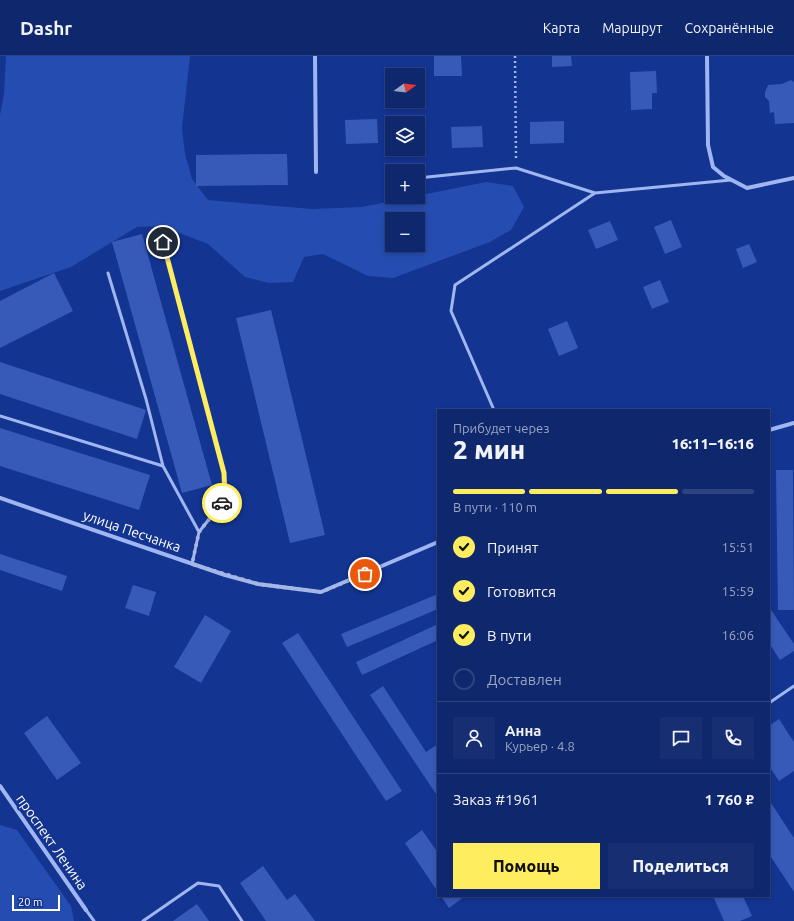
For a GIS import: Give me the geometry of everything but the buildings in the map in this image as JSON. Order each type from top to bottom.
[{"type":"street","points":[[315,56],[316,172]]},
{"type":"street","points":[[707,56],[708,145],[713,167],[731,180],[747,188],[794,178]]},
{"type":"street","points":[[770,430],[794,423]]},
{"type":"street","name":"улица Песчанка","points":[[0,498],[192,564],[258,584],[321,592],[437,542]]},
{"type":"street","name":"проспект Ленина","points":[[0,786],[86,910]]},
{"type":"lane","points":[[425,177],[516,168],[595,193],[731,180]]},
{"type":"lane","points":[[494,409],[451,310],[455,285],[595,193]]},
{"type":"lane","points":[[163,242],[224,473],[225,499],[199,532],[192,564]]},
{"type":"lane","points":[[108,273],[146,399],[163,466],[199,532]]},
{"type":"lane","points":[[0,416],[163,466]]},
{"type":"lane","points":[[770,702],[794,686]]},
{"type":"lane","points":[[143,921],[198,883],[219,886],[242,921]]},
{"type":"lane","points":[[86,910],[94,921]]},
{"type":"path","points":[[515,56],[516,168]]},
{"type":"shaded area","points":[[6,56],[190,56],[182,128],[185,154],[192,179],[208,200],[312,209],[362,207],[385,202],[385,204],[425,204],[425,194],[486,182],[513,186],[524,207],[511,230],[490,242],[393,278],[368,276],[323,254],[304,257],[293,282],[269,283],[245,277],[208,244],[161,226],[137,227],[71,267],[0,291],[0,115],[4,94]]},
{"type":"shaded area","points":[[0,825],[17,830],[71,906],[74,921],[0,921]]},
{"type":"way so far","points":[[222,503],[199,532],[192,564],[258,584],[321,592],[365,574]]},
{"type":"route","points":[[163,242],[224,473],[225,499],[222,503]]}]
